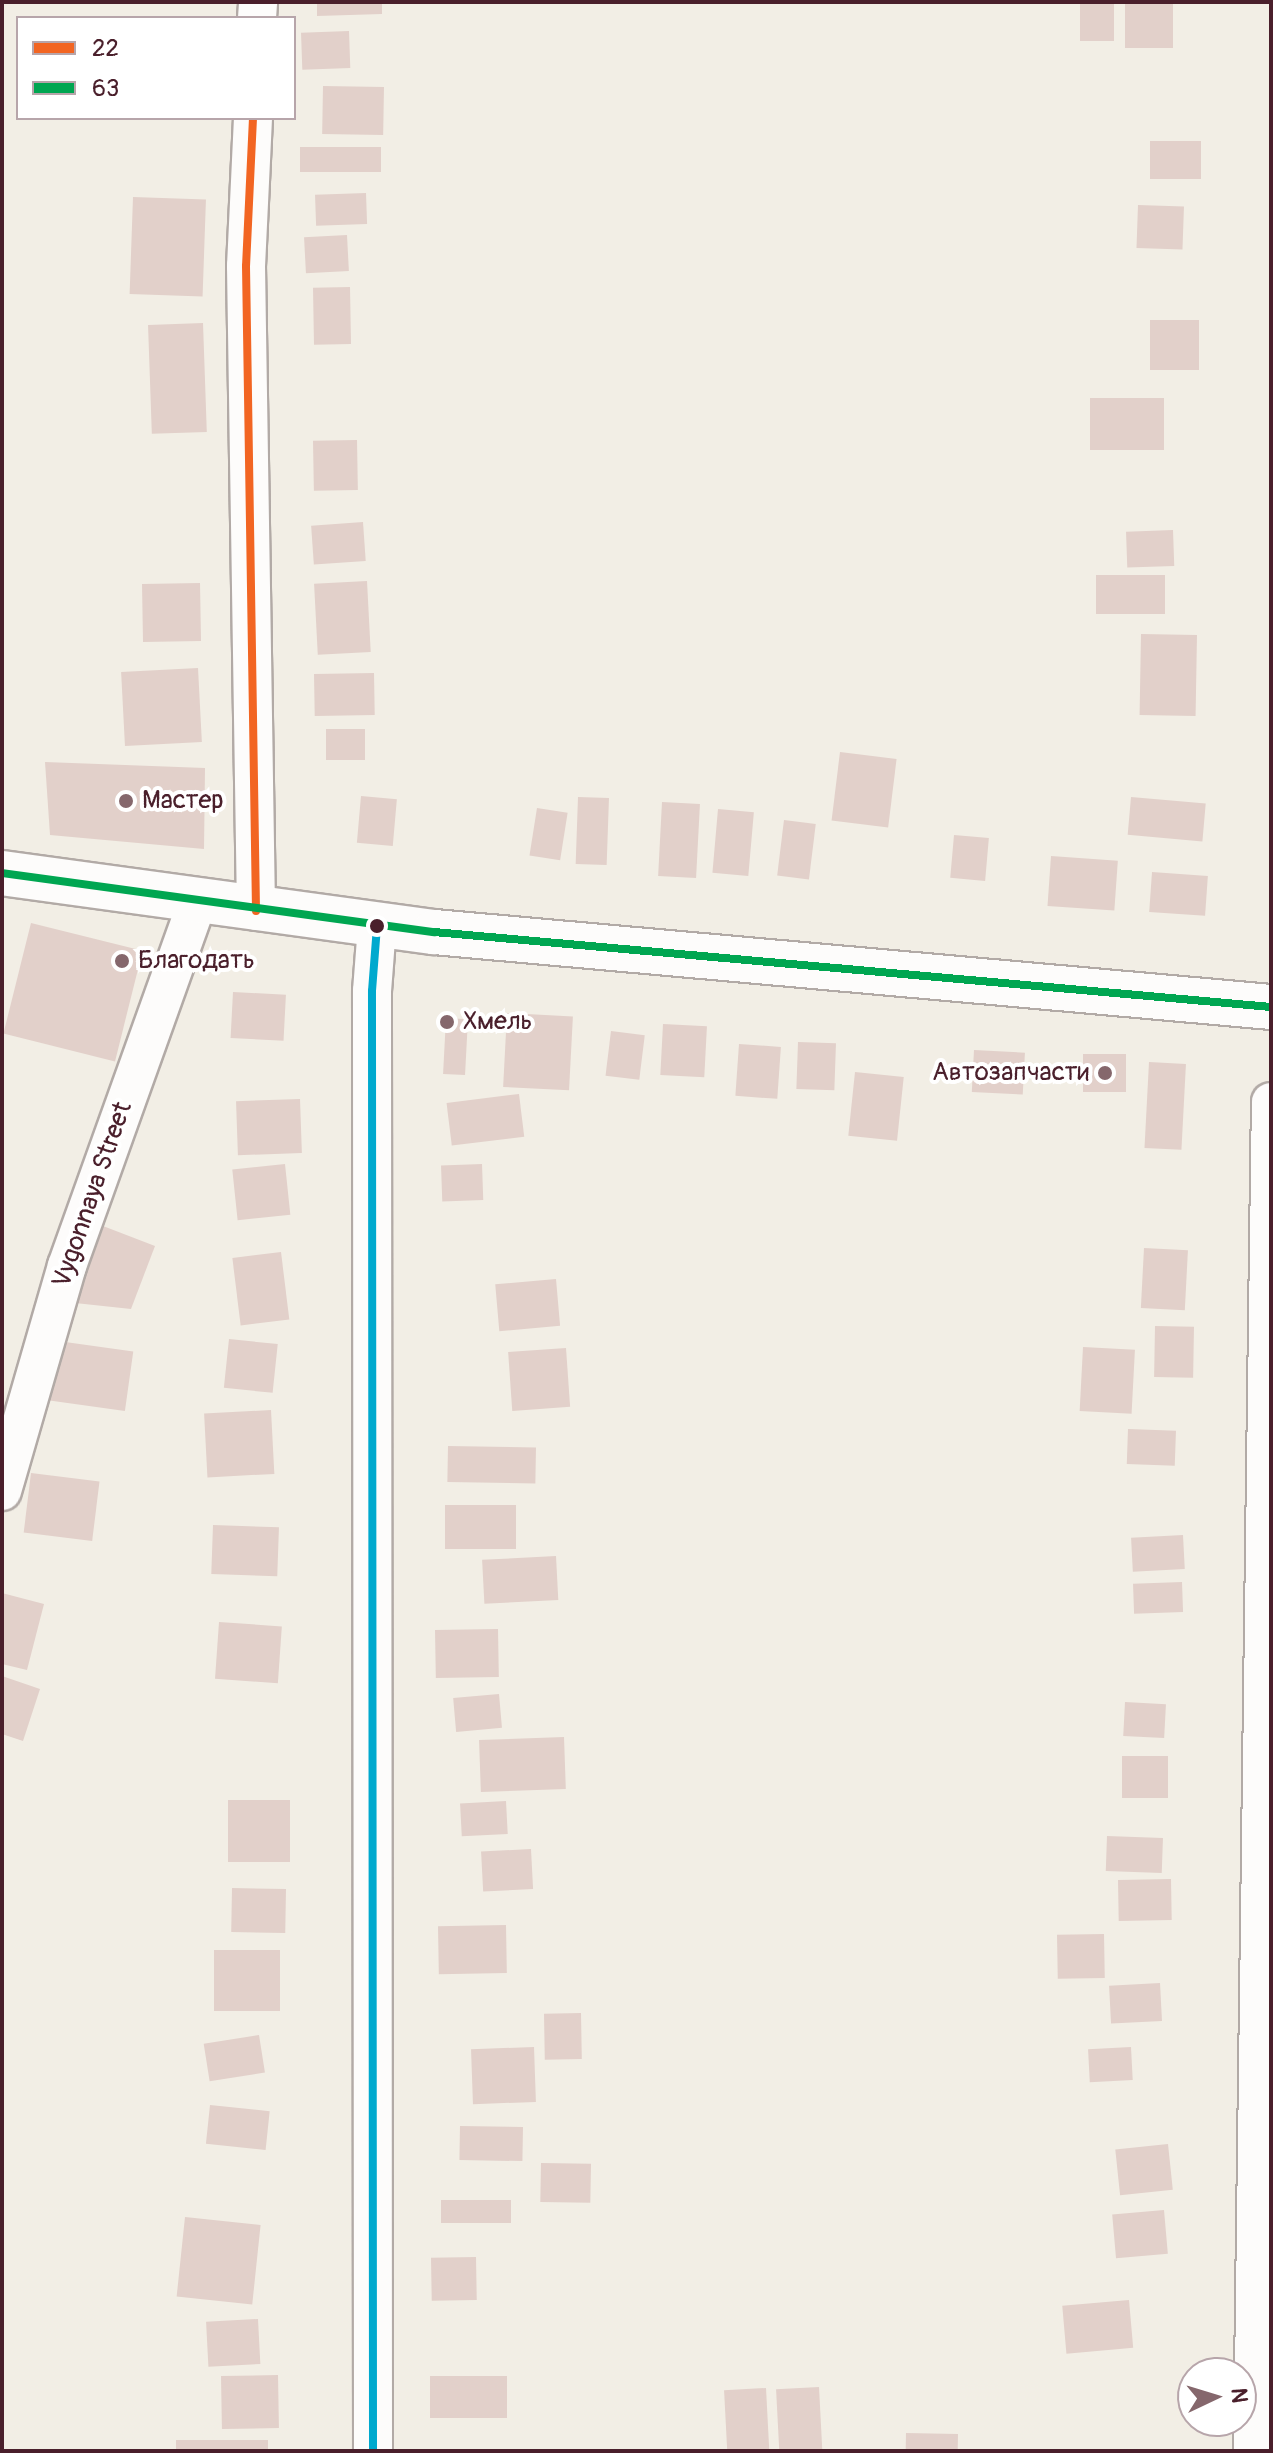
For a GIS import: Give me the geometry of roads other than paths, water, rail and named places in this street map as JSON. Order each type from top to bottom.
[{"type":"street","points":[[253,120],[246,282],[251,848],[256,911]]},
{"type":"street","points":[[2,873],[197,903],[377,926],[1271,1007]]},
{"type":"street","name":"Vygonnaya Street","points":[[2,1491],[67,1266],[197,903]]},
{"type":"street","points":[[373,2451],[372,991],[377,926]]},
{"type":"street","points":[[1253,2451],[1271,1102]]},
{"type":"place","name":"Мастер","points":[[126,801]]},
{"type":"place","name":"Благодать","points":[[122,961]]},
{"type":"place","name":"Хмель","points":[[447,1022]]},
{"type":"place","name":"Автозапчасти","points":[[1105,1073]]}]
